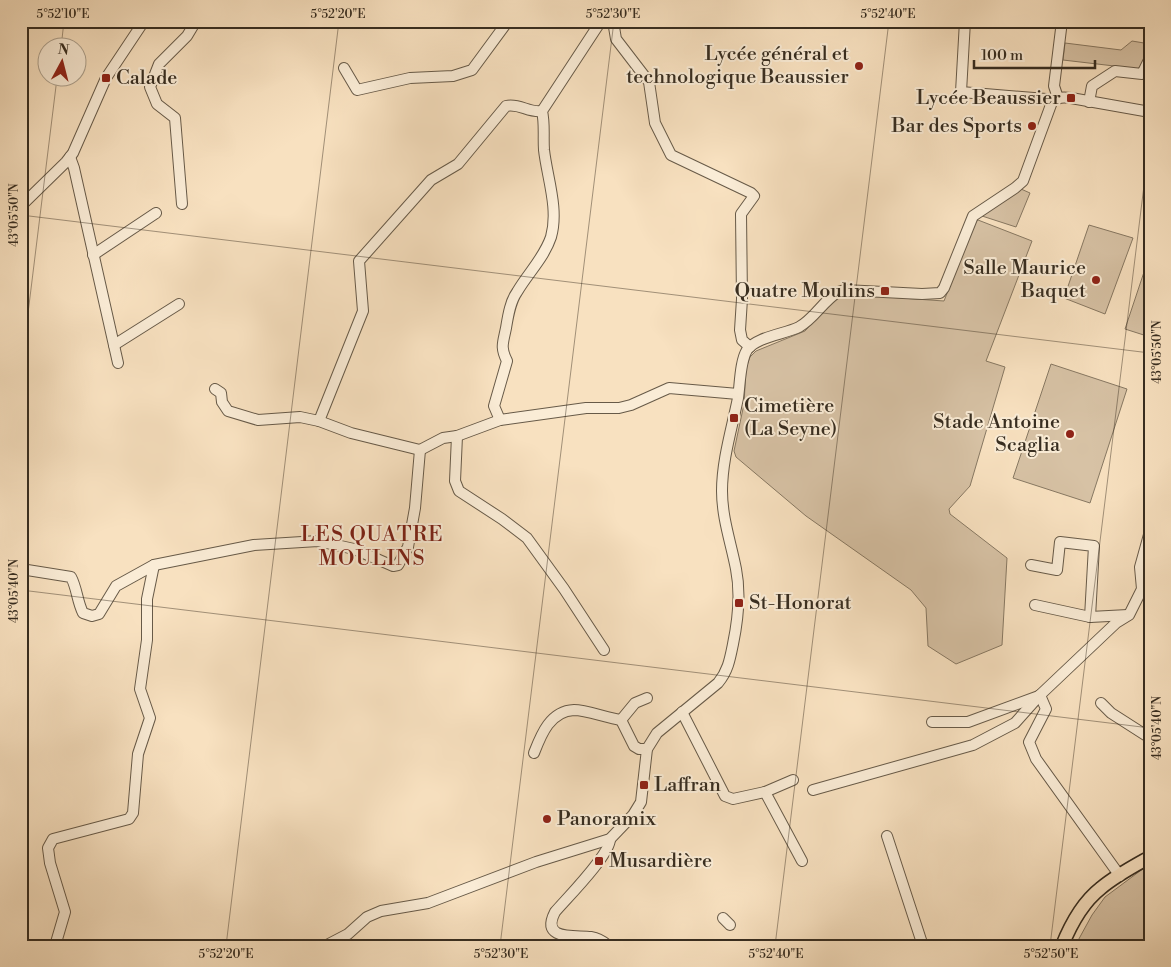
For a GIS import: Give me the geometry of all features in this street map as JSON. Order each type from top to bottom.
[{"type":"main road","points":[[1062,946],[1088,901],[1100,888],[1150,857]]},
{"type":"main road","points":[[1069,946],[1092,906],[1120,876]]},
{"type":"street","points":[[21,206],[70,157],[106,78],[144,21]]},
{"type":"street","points":[[182,204],[175,118],[157,104],[150,88],[159,64],[187,36],[196,21]]},
{"type":"street","points":[[344,68],[357,90],[410,78],[453,76],[472,70],[508,21]]},
{"type":"street","points":[[500,420],[494,406],[506,361],[501,350],[510,307],[516,293],[545,252],[554,223],[544,148],[544,120],[542,112],[601,21]]},
{"type":"street","points":[[613,21],[616,39],[649,82],[655,124],[671,155],[754,196],[742,214],[740,330],[742,340],[750,347]]},
{"type":"street","points":[[965,21],[961,92],[1046,100],[1071,98],[1150,112]]},
{"type":"street","points":[[325,946],[348,934],[367,917],[381,911],[428,903],[501,874],[610,839],[627,822],[641,802],[647,749],[657,733],[724,676],[734,636],[739,603],[738,583],[724,514],[722,490],[724,464],[744,358],[750,347],[760,341],[800,326],[838,292],[845,290],[922,294],[940,293],[973,216],[1019,186],[1023,181],[1055,100],[1054,86],[1062,21]]},
{"type":"street","points":[[1089,102],[1092,86],[1115,71],[1142,74],[1149,59]]},
{"type":"street","points":[[319,421],[363,311],[359,262],[431,180],[458,164],[506,106],[514,104],[535,112],[542,112]]},
{"type":"street","points":[[70,157],[118,363]]},
{"type":"street","points":[[94,255],[156,213]]},
{"type":"street","points":[[114,345],[179,304]]},
{"type":"street","points":[[215,389],[221,393],[222,402],[228,411],[258,420],[300,417],[319,421],[351,433],[420,450],[444,438],[457,436],[500,420],[586,408],[619,408],[631,405],[669,388],[738,394]]},
{"type":"street","points":[[457,436],[455,481],[459,492],[526,538],[564,589],[604,650]]},
{"type":"street","points":[[21,569],[71,577],[83,613],[92,616],[99,614],[116,586],[154,565],[254,545],[318,541],[354,549],[393,566],[398,565],[408,547],[415,508],[420,450]]},
{"type":"street","points":[[813,790],[972,745],[1015,723],[1040,695],[1116,623],[1129,615],[1142,589],[1140,567],[1150,530]]},
{"type":"street","points":[[1031,565],[1057,570],[1060,542],[1094,546],[1090,617]]},
{"type":"street","points":[[55,946],[65,912],[50,862],[48,848],[53,839],[73,832],[129,819],[133,813],[138,754],[150,718],[140,689],[146,640],[147,599],[154,565]]},
{"type":"street","points":[[1035,605],[1090,617],[1129,615]]},
{"type":"street","points":[[932,722],[968,722],[1040,695]]},
{"type":"street","points":[[1040,695],[1046,709],[1029,742],[1036,758],[1120,876]]},
{"type":"street","points":[[621,720],[636,703],[647,698]]},
{"type":"street","points":[[1100,703],[1111,713],[1150,738]]},
{"type":"street","points":[[534,753],[542,732],[549,722],[560,715],[574,710],[621,720]]},
{"type":"street","points":[[682,712],[725,796],[733,799],[765,792],[793,780]]},
{"type":"street","points":[[621,720],[634,746],[639,749],[647,749]]},
{"type":"street","points":[[765,792],[802,861]]},
{"type":"street","points":[[887,836],[924,946]]},
{"type":"street","points":[[609,946],[603,941],[593,938],[561,936],[551,926],[551,920],[555,912],[599,861],[609,847],[610,839]]},
{"type":"shaded area","points":[[1132,41],[1150,44],[1149,53],[1140,69],[1063,60],[1065,43],[1121,50]]},
{"type":"shaded area","points":[[1021,189],[1030,193],[1016,227],[982,216]]},
{"type":"shaded area","points":[[978,220],[1032,241],[986,361],[1005,367],[970,486],[949,509],[950,514],[1007,558],[1002,645],[956,664],[928,646],[926,608],[911,590],[806,516],[736,457],[734,451],[744,404],[746,368],[750,357],[756,351],[805,331],[835,297],[844,294],[944,301],[975,222]]},
{"type":"shaded area","name":"Salle Maurice Baquet","points":[[1089,225],[1133,238],[1105,314],[1064,298]]},
{"type":"shaded area","points":[[1150,254],[1150,337],[1125,329]]},
{"type":"shaded area","name":"Stade Antoine Scaglia","points":[[1051,364],[1127,389],[1090,503],[1013,478]]},
{"type":"shaded area","points":[[1144,868],[1150,886],[1150,946],[1075,946],[1092,915],[1105,897]]},
{"type":"place","name":"Lycée général et technologique Beaussier","points":[[859,66]]},
{"type":"place","name":"Calade","points":[[106,78]]},
{"type":"place","name":"Lycée Beaussier","points":[[1071,98]]},
{"type":"place","name":"Bar des Sports","points":[[1032,126]]},
{"type":"place","name":"Salle Maurice Baquet","points":[[1096,280]]},
{"type":"place","name":"Quatre Moulins","points":[[885,291]]},
{"type":"place","name":"Cimetière (La Seyne)","points":[[734,418]]},
{"type":"place","name":"Stade Antoine Scaglia","points":[[1070,434]]},
{"type":"place","name":"St-Honorat","points":[[739,603]]},
{"type":"place","name":"Laffran","points":[[644,785]]},
{"type":"place","name":"Panoramix","points":[[547,819]]},
{"type":"place","name":"Musardière","points":[[599,861]]},
{"type":"district","name":"LES QUATRE MOULINS","points":[[372,547]]}]
